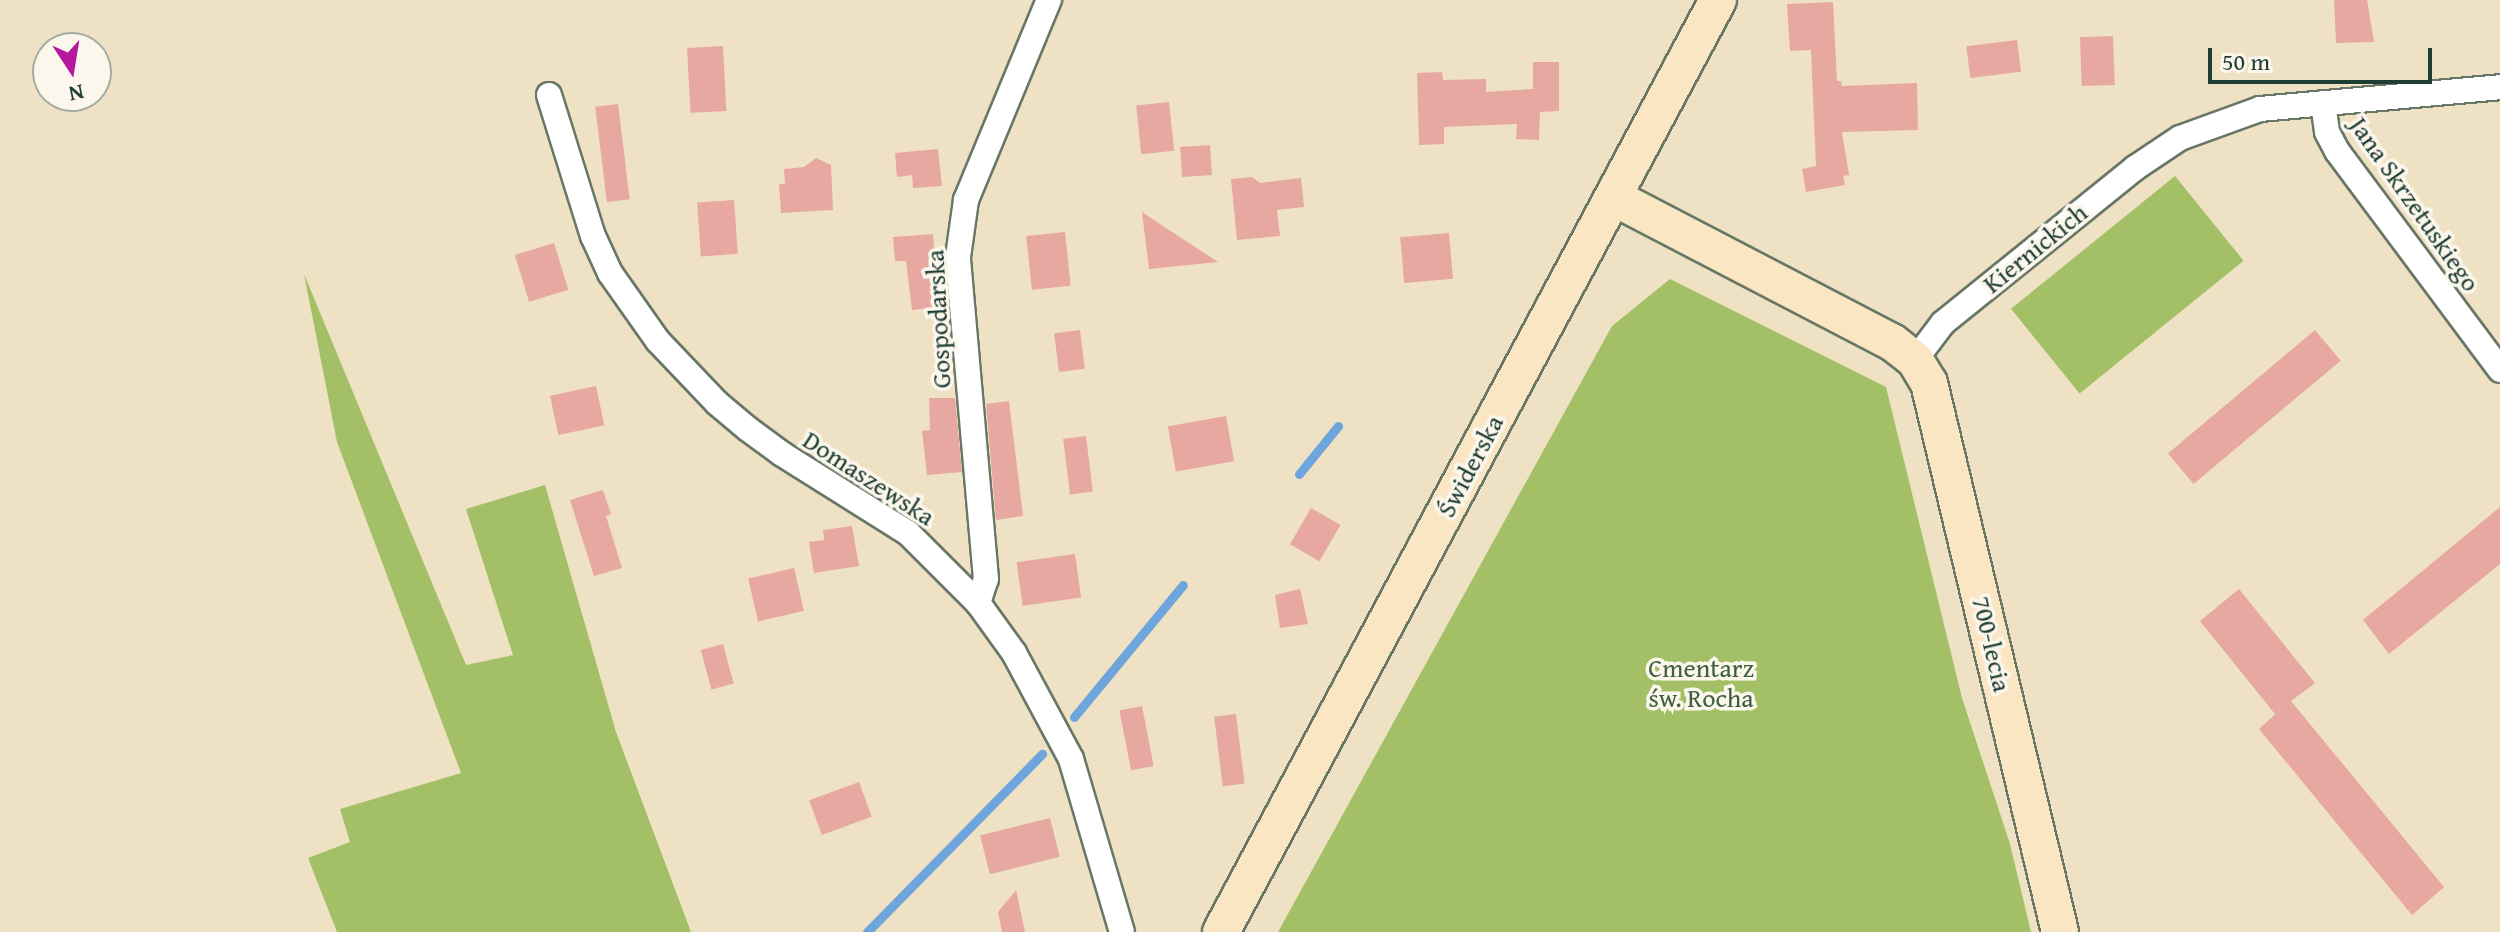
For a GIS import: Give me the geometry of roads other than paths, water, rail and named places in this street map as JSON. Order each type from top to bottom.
[{"type":"main road","name":"Świderska","points":[[1221,932],[1718,0]]},
{"type":"main road","points":[[1613,197],[1861,325],[1915,360]]},
{"type":"main road","name":"700-lecia","points":[[1915,360],[1929,383],[1938,414],[2060,932]]},
{"type":"street","name":"Gospodarska","points":[[978,603],[986,579],[958,257],[966,200],[1049,0]]},
{"type":"street","name":"Kiernickich","points":[[1915,360],[1943,323],[2135,168],[2180,138],[2219,121],[2260,109],[2500,87]]},
{"type":"street","name":"Domaszewska","points":[[549,95],[593,236],[610,273],[658,341],[717,403],[782,454],[908,533],[978,603],[1041,697],[1071,759],[1122,932]]},
{"type":"street","name":"Jana Skrzetuskiego","points":[[2323,103],[2327,132],[2337,151],[2500,370]]},
{"type":"waterway","points":[[1299,474],[1338,426]]},
{"type":"waterway","points":[[1074,717],[1183,585]]},
{"type":"waterway","points":[[867,932],[1042,754]]},
{"type":"park label","name":"Cmentarz św. Rocha","points":[[1701,683]]}]
